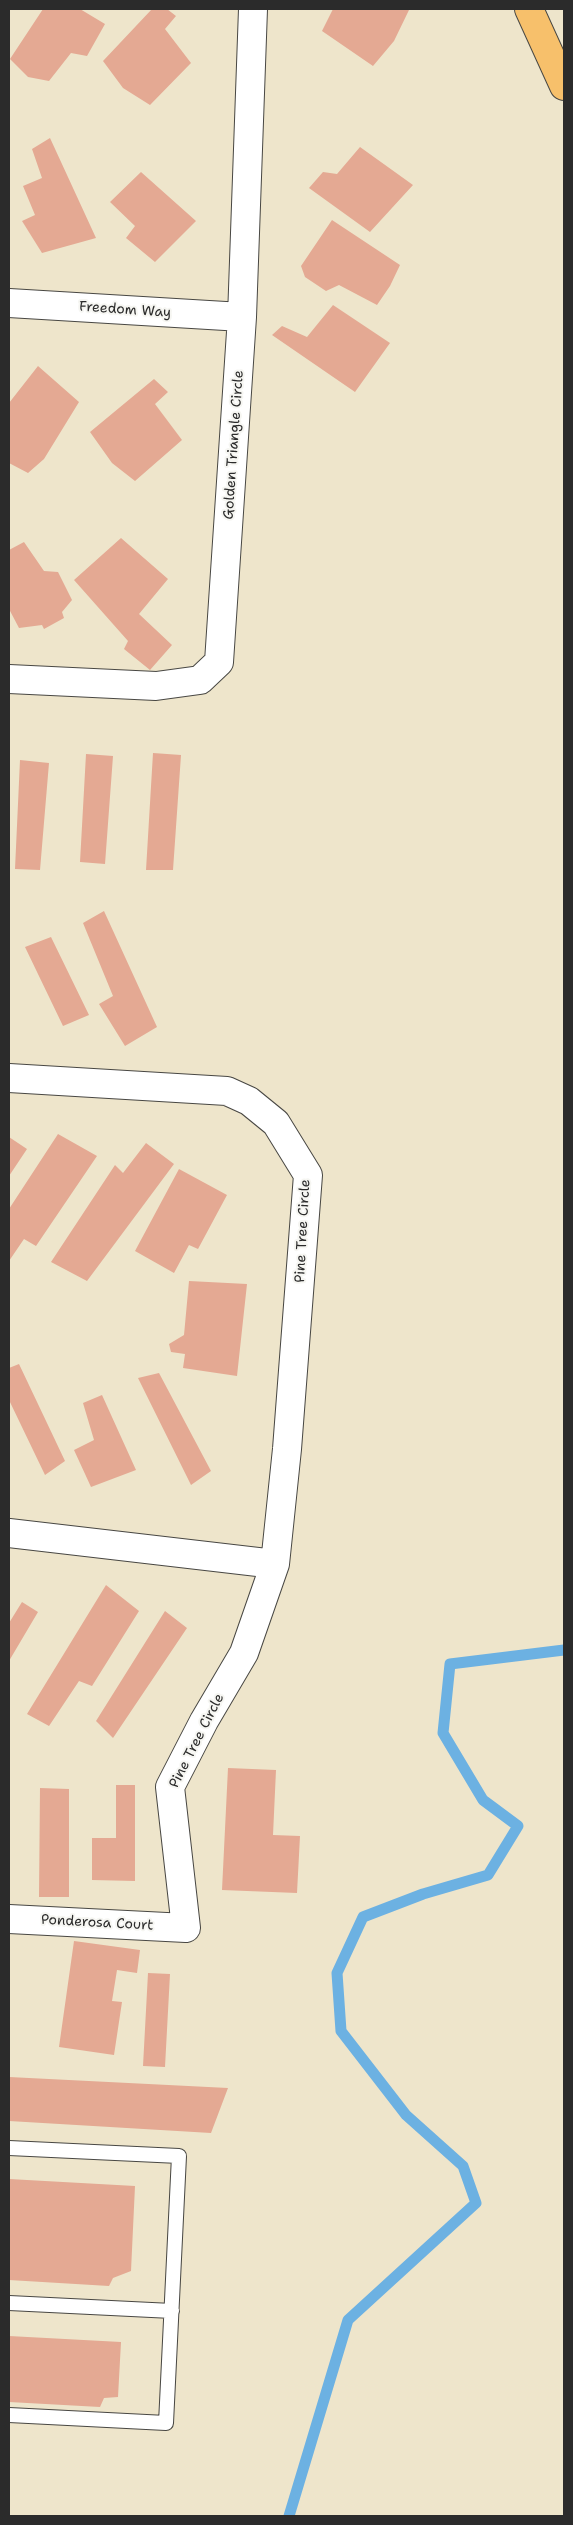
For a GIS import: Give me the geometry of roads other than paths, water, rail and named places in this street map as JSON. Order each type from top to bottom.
[{"type":"main road","points":[[529,9],[564,86]]},
{"type":"street","name":"Golden Triangle Circle","points":[[9,678],[156,686],[200,680],[219,662],[242,317],[253,9]]},
{"type":"street","name":"Freedom Way","points":[[9,303],[242,317]]},
{"type":"street","name":"Pine Tree Circle","points":[[9,1078],[227,1091],[249,1101],[276,1123],[308,1176],[287,1449],[275,1564],[244,1653],[204,1721],[170,1787],[186,1928]]},
{"type":"street","points":[[9,1533],[275,1564]]},
{"type":"street","name":"Ponderosa Court","points":[[9,1919],[186,1928]]},
{"type":"lane","points":[[9,2148],[179,2156],[166,2423],[9,2415]]},
{"type":"lane","points":[[9,2302],[172,2311]]},
{"type":"waterway","points":[[289,2516],[348,2320],[476,2203],[463,2166],[406,2115],[341,2031],[337,1973],[363,1917],[423,1894],[488,1875],[518,1826],[483,1800],[443,1733],[450,1664],[564,1650]]}]
